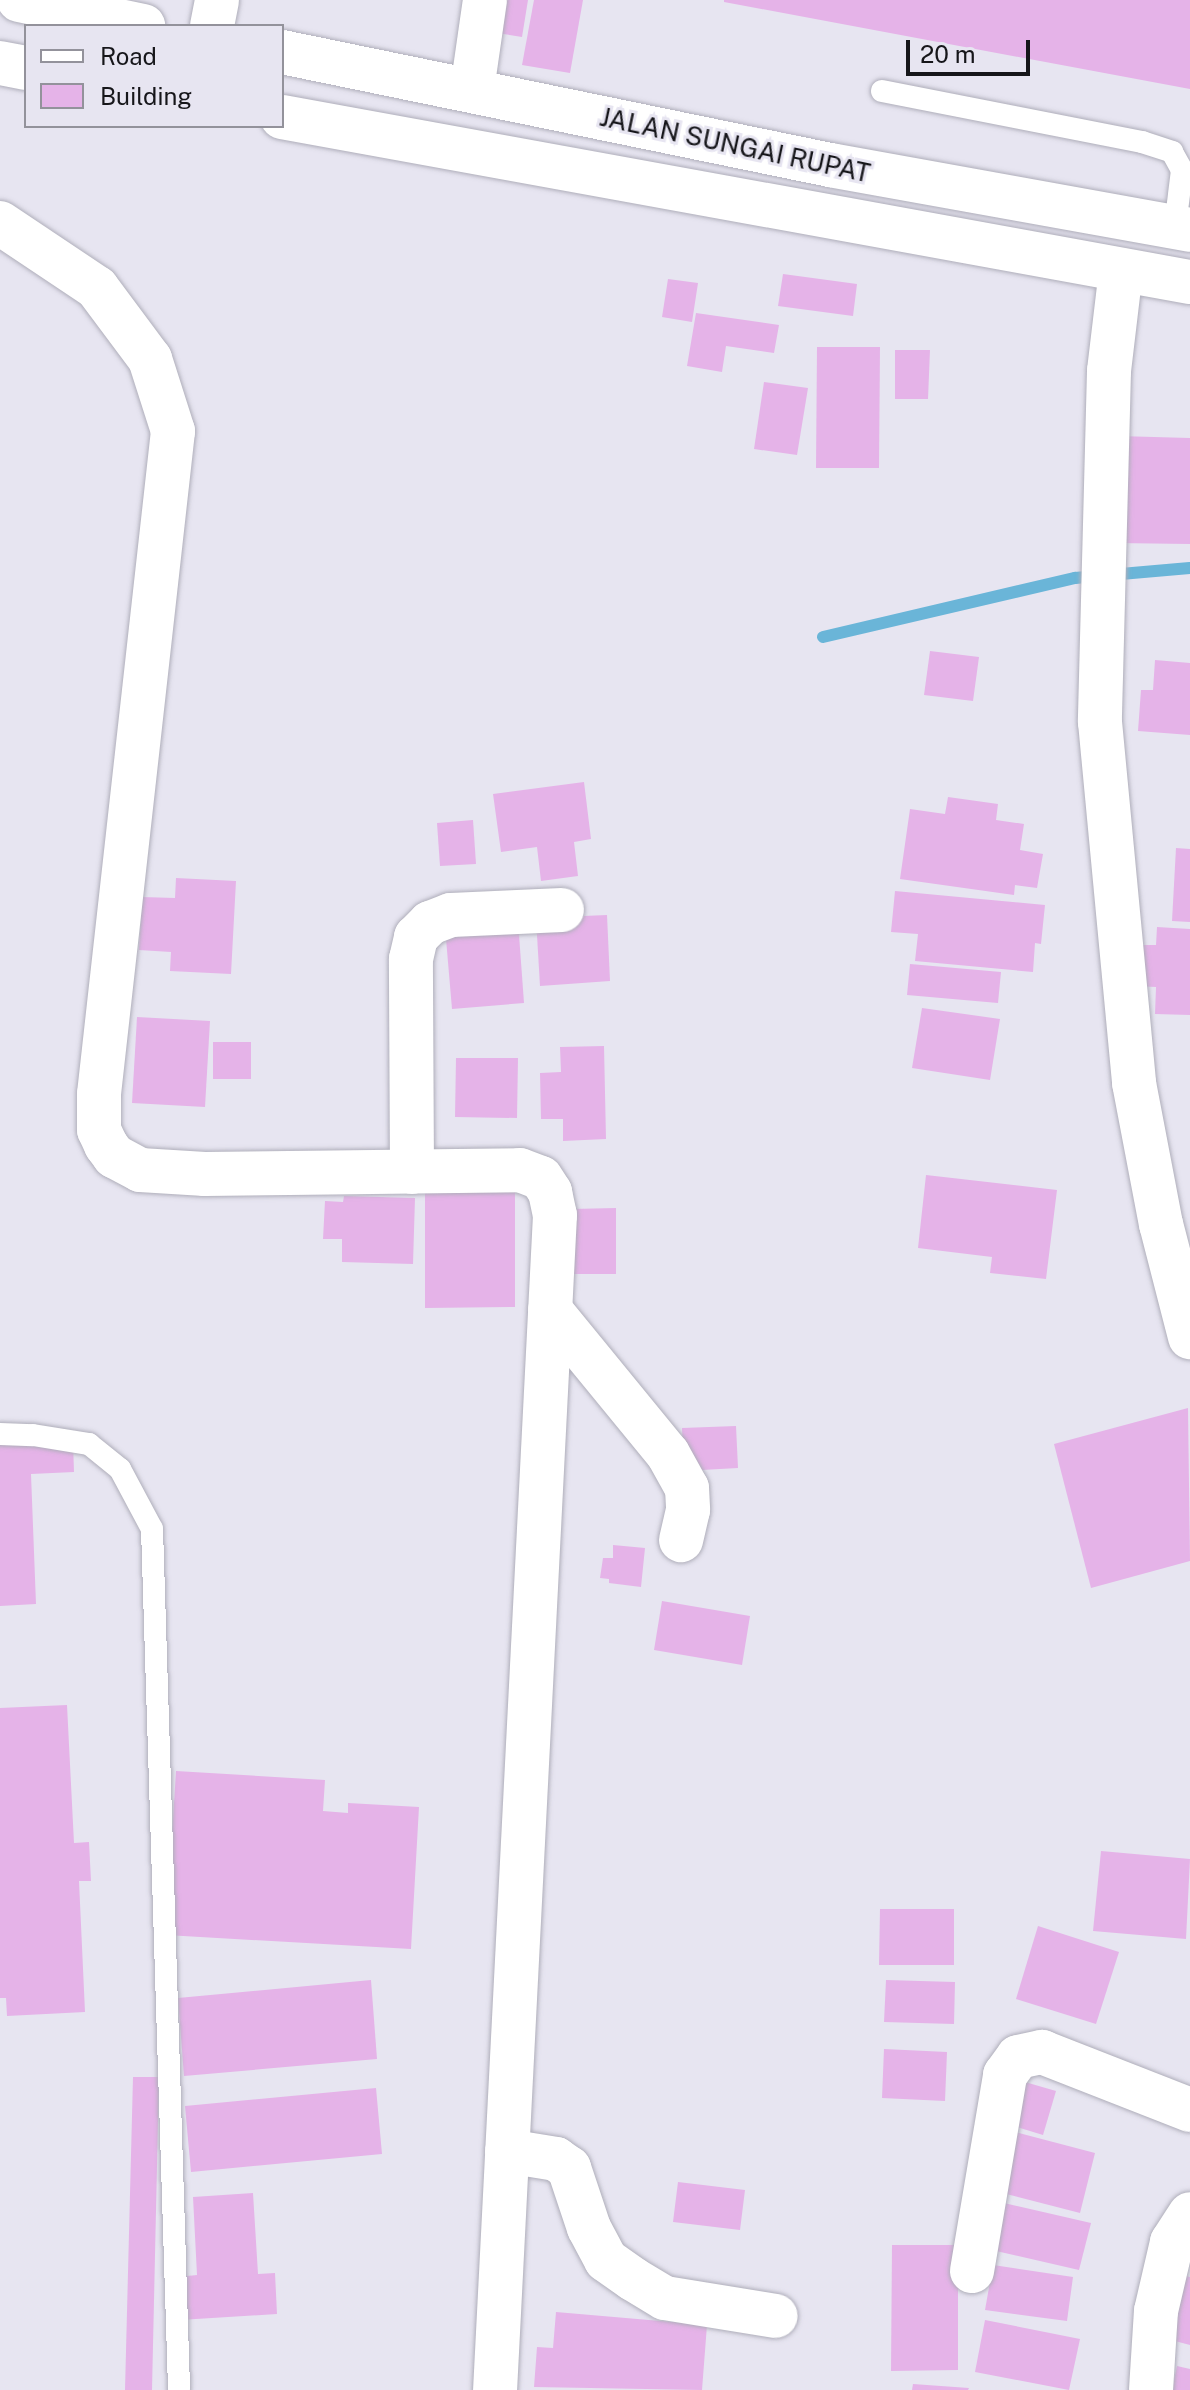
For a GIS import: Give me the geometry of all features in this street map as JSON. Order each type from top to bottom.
[{"type":"street","points":[[19,0],[133,24]]},
{"type":"street","points":[[212,24],[217,0]]},
{"type":"street","points":[[472,90],[485,0]]},
{"type":"street","name":"JALAN SUNGAI RUPAT","points":[[284,52],[830,165],[1182,228]]},
{"type":"street","points":[[0,63],[24,68]]},
{"type":"street","name":"JALAN SUNGAI RUPAT","points":[[284,117],[1190,282]]},
{"type":"street","points":[[0,223],[97,288],[150,359],[173,431],[99,1094],[99,1130],[114,1156],[140,1170],[205,1174],[520,1170],[541,1178],[550,1192],[555,1215],[495,2390]]},
{"type":"street","points":[[1121,270],[1109,371],[1100,722],[1134,1083],[1161,1224],[1190,1337]]},
{"type":"street","points":[[412,1172],[411,959],[416,937],[430,923],[451,915],[562,910]]},
{"type":"street","points":[[550,1310],[668,1454],[687,1488],[688,1510],[681,1540]]},
{"type":"street","points":[[972,2271],[1005,2075],[1018,2057],[1042,2052],[1190,2110]]},
{"type":"street","points":[[507,2151],[556,2159],[569,2168],[589,2228],[606,2260],[633,2279],[665,2298],[776,2316]]},
{"type":"street","points":[[1151,2390],[1156,2311],[1172,2242],[1190,2214]]},
{"type":"lane","points":[[882,91],[1142,142],[1172,152],[1182,170],[1182,228]]},
{"type":"lane","points":[[0,1434],[33,1435],[89,1444],[120,1469],[152,1529],[179,2390]]},
{"type":"building","points":[[496,0],[528,0],[522,37],[491,32]]},
{"type":"building","points":[[534,0],[583,0],[570,73],[522,65]]},
{"type":"building","points":[[1190,0],[1190,89],[724,2]]},
{"type":"building","points":[[783,274],[857,284],[853,316],[778,306]]},
{"type":"building","points":[[668,279],[698,283],[692,322],[662,317]]},
{"type":"building","points":[[696,313],[779,325],[774,353],[726,346],[722,372],[687,366]]},
{"type":"building","points":[[817,347],[880,347],[879,468],[816,468]]},
{"type":"building","points":[[895,350],[930,350],[928,399],[895,399]]},
{"type":"building","points":[[764,382],[808,388],[797,455],[754,449]]},
{"type":"building","points":[[1118,436],[1190,438],[1190,544],[1115,543]]},
{"type":"building","points":[[930,651],[979,657],[973,701],[924,695]]},
{"type":"building","points":[[1155,660],[1190,663],[1190,735],[1138,731],[1141,690],[1153,690]]},
{"type":"building","points":[[584,782],[591,839],[574,842],[578,876],[541,881],[537,847],[501,852],[493,794]]},
{"type":"building","points":[[948,797],[998,804],[996,820],[1024,824],[1020,850],[1043,854],[1037,888],[1015,885],[1014,895],[900,879],[910,809],[945,814]]},
{"type":"building","points":[[473,820],[476,864],[440,866],[437,823]]},
{"type":"building","points":[[1176,848],[1190,849],[1190,922],[1172,921]]},
{"type":"building","points":[[176,878],[236,881],[231,974],[170,971],[171,952],[139,950],[142,897],[175,898]]},
{"type":"building","points":[[895,891],[1045,905],[1041,944],[1035,943],[1033,972],[915,961],[918,934],[891,932]]},
{"type":"building","points":[[607,915],[610,981],[540,986],[536,918]]},
{"type":"building","points":[[518,921],[524,1003],[452,1009],[445,927]]},
{"type":"building","points":[[1157,927],[1190,929],[1190,1015],[1155,1014],[1156,987],[1133,986],[1135,945],[1156,945]]},
{"type":"building","points":[[910,964],[1001,972],[998,1003],[907,995]]},
{"type":"building","points":[[922,1008],[1000,1019],[990,1080],[912,1068]]},
{"type":"building","points":[[137,1017],[210,1021],[205,1107],[132,1103]]},
{"type":"building","points":[[213,1042],[251,1042],[251,1079],[213,1079]]},
{"type":"building","points":[[604,1046],[606,1139],[563,1141],[563,1119],[541,1119],[540,1073],[561,1072],[560,1047]]},
{"type":"building","points":[[456,1058],[518,1058],[517,1118],[455,1117]]},
{"type":"building","points":[[926,1175],[1057,1190],[1046,1279],[990,1273],[992,1257],[918,1248]]},
{"type":"building","points":[[425,1190],[515,1190],[515,1307],[425,1308]]},
{"type":"building","points":[[344,1196],[415,1198],[413,1264],[342,1262],[342,1239],[323,1239],[325,1201],[343,1202]]},
{"type":"building","points":[[616,1208],[616,1274],[572,1274],[572,1209]]},
{"type":"building","points":[[1188,1408],[1190,1561],[1091,1588],[1054,1444]]},
{"type":"building","points":[[736,1426],[738,1468],[684,1471],[682,1428]]},
{"type":"building","points":[[73,1442],[74,1472],[31,1474],[36,1604],[0,1606],[0,1445]]},
{"type":"building","points":[[613,1545],[645,1548],[641,1587],[609,1583],[609,1579],[600,1578],[603,1558],[613,1558]]},
{"type":"building","points":[[662,1601],[750,1616],[742,1665],[654,1650]]},
{"type":"building","points":[[67,1705],[74,1843],[89,1842],[91,1881],[79,1881],[85,2012],[7,2016],[6,1998],[0,1998],[0,1708]]},
{"type":"building","points":[[176,1771],[325,1780],[323,1811],[348,1813],[348,1803],[419,1807],[411,1949],[166,1935]]},
{"type":"building","points":[[1101,1851],[1190,1859],[1186,1939],[1093,1931]]},
{"type":"building","points":[[880,1909],[954,1909],[954,1965],[879,1965]]},
{"type":"building","points":[[1038,1926],[1119,1952],[1096,2024],[1016,1999]]},
{"type":"building","points":[[371,1980],[377,2059],[184,2076],[178,1998]]},
{"type":"building","points":[[886,1980],[955,1982],[954,2024],[884,2022]]},
{"type":"building","points":[[884,2049],[947,2052],[945,2101],[882,2098]]},
{"type":"building","points":[[133,2077],[159,2077],[152,2390],[125,2390]]},
{"type":"building","points":[[1018,2080],[1056,2091],[1043,2135],[1004,2123]]},
{"type":"building","points":[[376,2088],[382,2154],[191,2172],[185,2106]]},
{"type":"building","points":[[1011,2131],[1095,2153],[1080,2213],[995,2191]]},
{"type":"building","points":[[678,2182],[745,2190],[740,2230],[673,2222]]},
{"type":"building","points":[[253,2193],[258,2274],[275,2273],[277,2314],[180,2320],[178,2277],[197,2275],[193,2197]]},
{"type":"building","points":[[995,2201],[1091,2223],[1079,2270],[983,2248]]},
{"type":"building","points":[[892,2245],[958,2245],[958,2370],[891,2371]]},
{"type":"building","points":[[993,2265],[1073,2277],[1067,2321],[985,2310]]},
{"type":"building","points":[[1186,2276],[1190,2277],[1190,2345],[1171,2340]]},
{"type":"building","points":[[556,2312],[707,2325],[702,2390],[534,2387],[537,2347],[553,2348]]},
{"type":"building","points":[[985,2320],[1080,2339],[1069,2390],[975,2372]]},
{"type":"building","points":[[1177,2366],[1190,2369],[1190,2390],[1172,2390]]},
{"type":"building","points":[[913,2384],[969,2388],[912,2390]]},
{"type":"waterway","points":[[823,637],[1075,578],[1190,568]]}]
